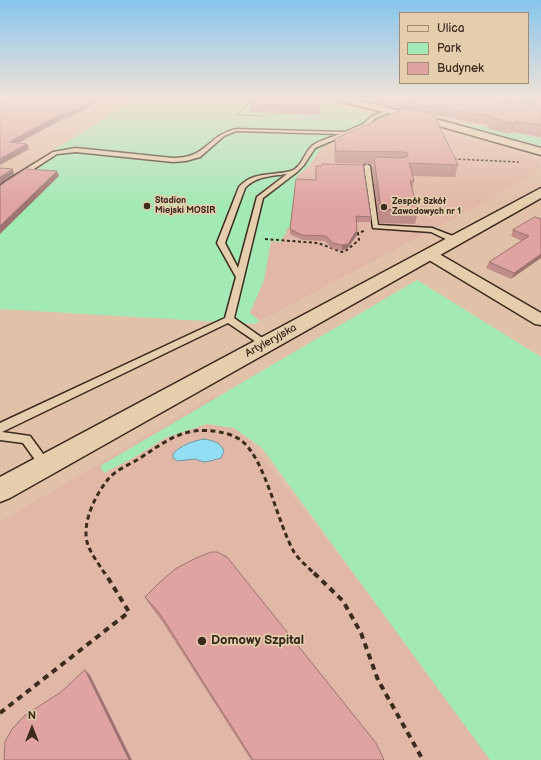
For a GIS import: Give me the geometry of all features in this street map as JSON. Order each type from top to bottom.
[{"type":"street","points":[[473,133],[541,152]]},
{"type":"street","name":"Artyleryjska","points":[[0,490],[429,254],[511,207],[541,192]]},
{"type":"street","points":[[429,254],[541,320]]},
{"type":"lane","points":[[0,189],[8,182],[62,150],[184,160],[197,156],[220,135],[225,133]]},
{"type":"lane","points":[[0,428],[229,319],[260,197],[295,171],[302,164],[313,147],[344,133]]},
{"type":"lane","points":[[367,166],[375,227],[432,230],[454,240]]},
{"type":"lane","points":[[240,278],[221,243],[242,187],[244,184],[255,178],[295,171]]},
{"type":"lane","points":[[229,319],[265,344]]},
{"type":"lane","points":[[0,436],[26,439],[45,465]]},
{"type":"path","points":[[451,157],[456,159]]},
{"type":"path","points":[[449,159],[523,162]]},
{"type":"path","points":[[250,238],[318,242],[336,251],[342,252],[347,250],[359,240],[358,233],[375,227]]},
{"type":"path","points":[[0,713],[129,612],[93,554],[88,542],[87,527],[89,515],[94,499],[99,492],[110,477],[171,438],[186,432],[205,429],[226,433],[241,440],[251,451],[260,467],[284,532],[295,554],[328,588],[343,601],[360,633],[378,680],[424,760]]},
{"type":"shaded area","name":"Zespół Szkół Zawodowych nr 1","points":[[353,133],[445,133],[537,160],[540,168],[531,175],[530,178],[260,321],[250,313],[264,280],[271,241],[282,238],[287,228],[290,228],[297,176],[309,166],[321,148]]},
{"type":"shaded area","name":"Domowy Szpital","points":[[215,395],[496,760],[0,760],[0,522]]},
{"type":"green space","name":"Stadion Miejski MOSIR","points":[[81,133],[353,133],[321,148],[309,166],[297,176],[290,228],[287,228],[286,234],[282,238],[281,242],[271,241],[264,280],[250,313],[260,321],[254,324],[0,309],[0,184]]},
{"type":"green space","points":[[493,133],[518,133],[541,138],[541,146]]},
{"type":"green space","points":[[417,280],[541,357],[541,760],[490,760],[262,448],[234,428],[207,424],[165,438],[135,457],[104,473],[100,466]]},
{"type":"water","points":[[204,439],[214,441],[221,446],[224,451],[221,458],[204,462],[195,459],[177,461],[173,458],[173,454],[183,446],[191,442]]},
{"type":"building","points":[[0,133],[25,133],[9,142],[27,144],[0,159]]},
{"type":"building","points":[[348,133],[443,133],[458,165],[409,163],[414,181],[410,181],[418,211],[381,209],[374,157],[404,158],[408,156],[408,154],[406,152],[336,151],[335,139]]},
{"type":"building","points":[[322,164],[363,165],[371,217],[356,216],[357,230],[348,244],[342,245],[333,243],[326,236],[302,235],[290,229],[296,179],[316,180],[316,166],[321,166]]},
{"type":"building","points":[[0,168],[13,169],[0,177]]},
{"type":"building","points":[[26,169],[57,171],[0,226],[0,186]]},
{"type":"building","points":[[535,217],[541,219],[541,254],[514,273],[489,262],[529,236],[513,230]]},
{"type":"building","points":[[212,552],[217,552],[227,557],[376,743],[384,760],[253,760],[160,614],[145,597],[175,569],[196,558]]},
{"type":"building","points":[[85,670],[129,760],[4,760],[5,742],[12,729],[24,716],[61,692]]},
{"type":"place","name":"Stadion Miejski MOSIR","points":[[147,206]]},
{"type":"place","name":"Zespół Szkół Zawodowych nr 1","points":[[384,207]]},
{"type":"place","name":"Domowy Szpital","points":[[202,641]]}]
